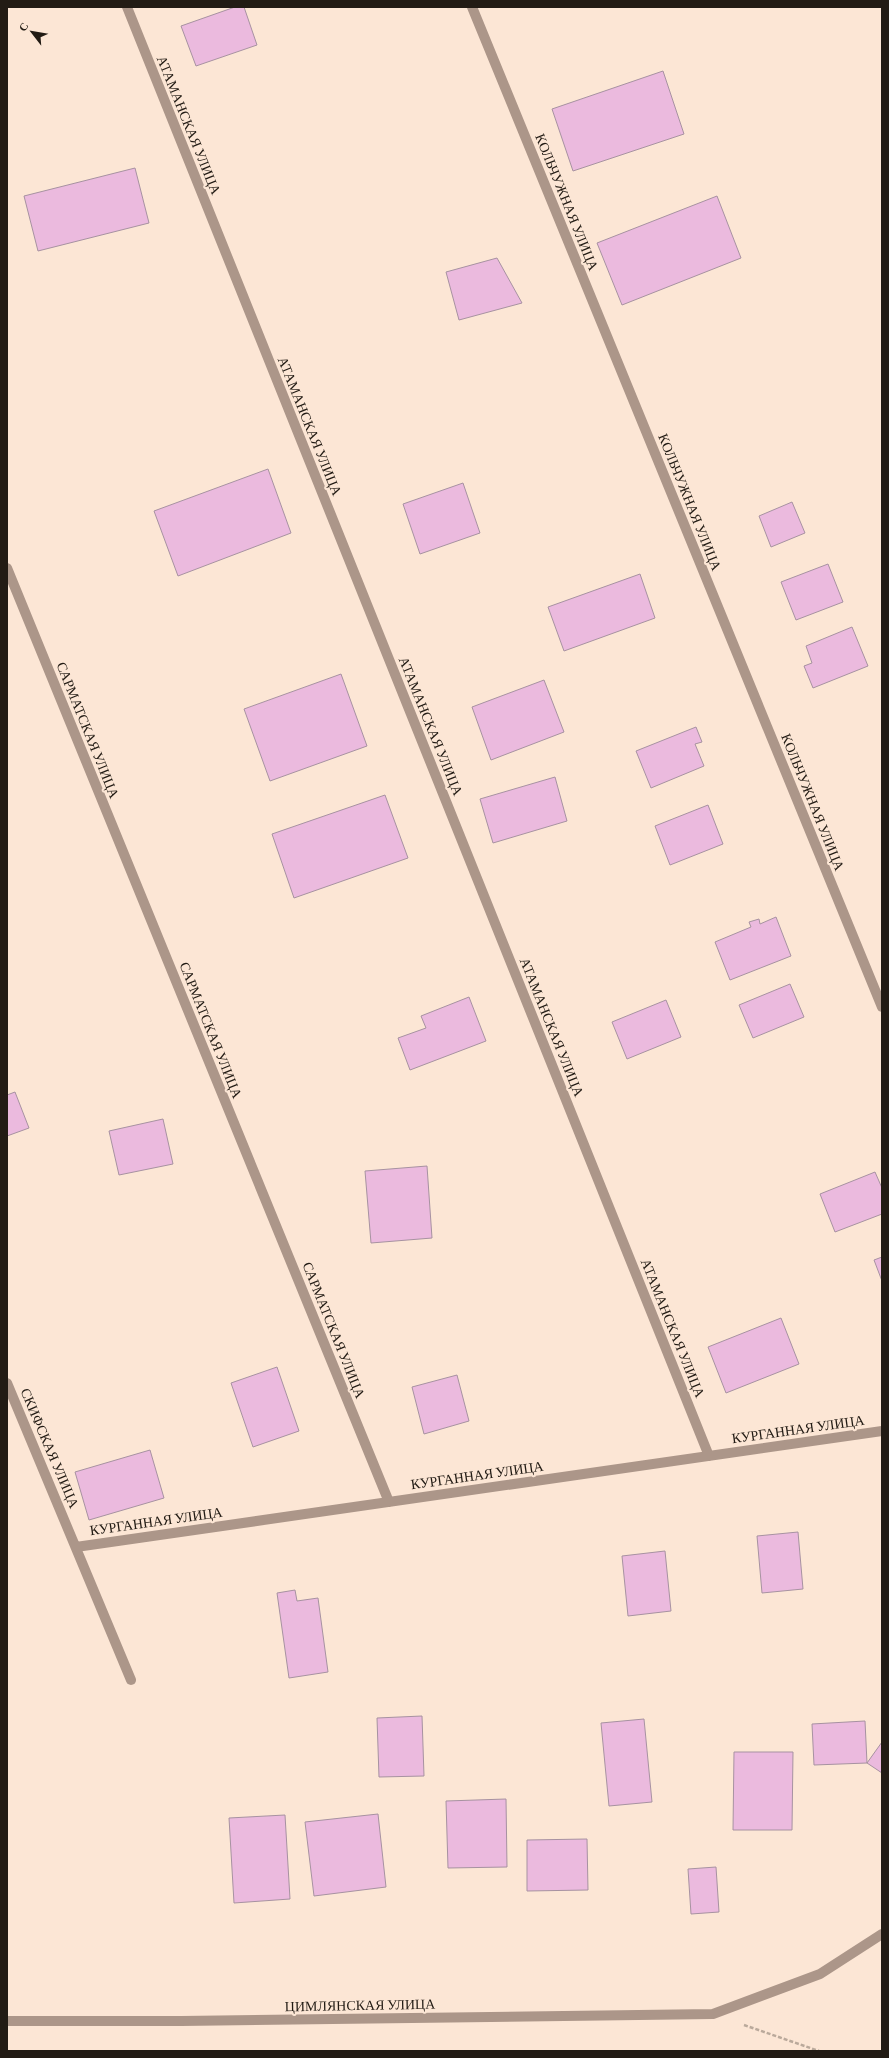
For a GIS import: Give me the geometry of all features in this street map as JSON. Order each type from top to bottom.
[{"type":"street","name":"АТАМАНСКАЯ УЛИЦА","points":[[127,7],[709,1456]]},
{"type":"street","name":"КОЛЬЧУЖНАЯ УЛИЦА","points":[[472,7],[882,1007]]},
{"type":"street","name":"САРМАТСКАЯ УЛИЦА","points":[[7,568],[389,1502]]},
{"type":"street","name":"СКИФСКАЯ УЛИЦА","points":[[7,1383],[130,1680]]},
{"type":"street","name":"КУРГАННАЯ УЛИЦА","points":[[76,1547],[882,1431]]},
{"type":"street","name":"ЦИМЛЯНСКАЯ УЛИЦА","points":[[7,2021],[181,2021],[713,2014],[820,1974],[882,1934]]},
{"type":"path","points":[[713,2014],[819,2051]]},
{"type":"building","points":[[235,7],[244,7],[257,45],[196,66],[181,26]]},
{"type":"building","points":[[663,71],[684,134],[573,171],[552,109]]},
{"type":"building","points":[[135,168],[149,223],[38,251],[24,196]]},
{"type":"building","points":[[717,196],[741,258],[622,305],[597,243]]},
{"type":"building","points":[[497,258],[522,303],[459,320],[446,272]]},
{"type":"building","points":[[268,469],[291,533],[178,576],[154,511]]},
{"type":"building","points":[[463,483],[480,533],[420,554],[403,504]]},
{"type":"building","points":[[792,502],[805,533],[771,547],[759,516]]},
{"type":"building","points":[[828,564],[843,602],[796,620],[781,582]]},
{"type":"building","points":[[640,574],[655,618],[564,651],[548,607]]},
{"type":"building","points":[[852,627],[868,666],[813,688],[804,666],[812,663],[806,646]]},
{"type":"building","points":[[341,674],[367,746],[270,781],[244,709]]},
{"type":"building","points":[[544,680],[564,732],[491,760],[472,707]]},
{"type":"building","points":[[696,727],[702,742],[695,744],[704,766],[651,788],[636,751]]},
{"type":"building","points":[[555,777],[567,821],[493,843],[480,799]]},
{"type":"building","points":[[385,795],[408,858],[294,898],[272,834]]},
{"type":"building","points":[[708,805],[723,844],[670,865],[655,826]]},
{"type":"building","points":[[776,917],[791,956],[730,980],[715,942],[751,927],[749,922],[759,919],[760,924]]},
{"type":"building","points":[[790,984],[804,1017],[753,1038],[739,1005]]},
{"type":"building","points":[[469,997],[486,1041],[410,1070],[398,1038],[426,1028],[421,1016]]},
{"type":"building","points":[[666,1000],[681,1037],[627,1059],[612,1022]]},
{"type":"building","points":[[15,1092],[29,1128],[7,1136],[7,1095]]},
{"type":"building","points":[[163,1119],[173,1164],[119,1175],[109,1131]]},
{"type":"building","points":[[427,1166],[432,1238],[371,1243],[365,1171]]},
{"type":"building","points":[[875,1172],[882,1188],[882,1214],[835,1232],[820,1194]]},
{"type":"building","points":[[882,1257],[882,1281],[874,1260]]},
{"type":"building","points":[[781,1318],[799,1364],[726,1393],[708,1347]]},
{"type":"building","points":[[277,1367],[299,1431],[253,1447],[231,1383]]},
{"type":"building","points":[[457,1375],[469,1421],[424,1434],[412,1387]]},
{"type":"building","points":[[150,1450],[164,1498],[89,1520],[75,1472]]},
{"type":"building","points":[[798,1532],[803,1589],[762,1593],[757,1536]]},
{"type":"building","points":[[665,1551],[671,1611],[628,1616],[622,1556]]},
{"type":"building","points":[[295,1590],[297,1601],[318,1598],[328,1672],[289,1678],[277,1593]]},
{"type":"building","points":[[422,1716],[424,1776],[379,1777],[377,1718]]},
{"type":"building","points":[[644,1719],[652,1802],[609,1806],[601,1723]]},
{"type":"building","points":[[865,1721],[867,1763],[814,1765],[812,1724]]},
{"type":"building","points":[[882,1742],[882,1773],[867,1763]]},
{"type":"building","points":[[734,1752],[793,1752],[792,1830],[733,1830]]},
{"type":"building","points":[[506,1799],[507,1867],[448,1868],[446,1801]]},
{"type":"building","points":[[378,1814],[386,1887],[314,1896],[305,1822]]},
{"type":"building","points":[[285,1815],[290,1899],[234,1903],[229,1818]]},
{"type":"building","points":[[587,1839],[588,1890],[527,1891],[527,1840]]},
{"type":"building","points":[[716,1867],[719,1912],[691,1914],[688,1869]]}]
